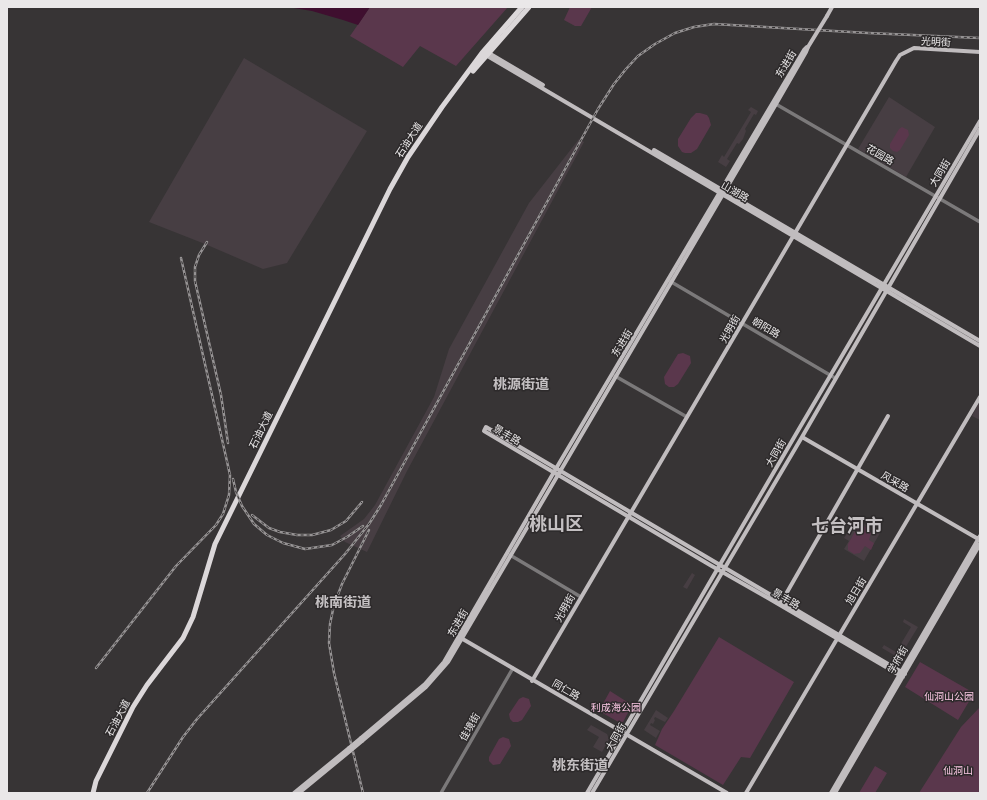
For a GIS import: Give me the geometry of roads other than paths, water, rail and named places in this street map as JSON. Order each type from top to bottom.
[{"type":"highway","name":"石油大道","points":[[93,793],[96,781],[133,707],[147,685],[183,638],[193,616],[215,544],[390,189],[421,136],[462,81],[522,7]]},
{"type":"highway","name":"石油大道","points":[[485,53],[529,7]]},
{"type":"main road","name":"东进街","points":[[460,639],[557,471],[832,7]]},
{"type":"main road","name":"光明街","points":[[532,680],[900,55],[914,48],[980,52]]},
{"type":"main road","name":"山湖路","points":[[485,53],[980,341]]},
{"type":"main road","name":"大同街","points":[[938,198],[980,122]]},
{"type":"main road","name":"大同街","points":[[587,793],[624,734],[720,571],[830,375],[980,129]]},
{"type":"main road","name":"东进街","points":[[294,793],[362,740],[425,684],[444,662],[460,639],[510,556],[557,471],[615,376],[670,280]]},
{"type":"main road","name":"山湖路","points":[[885,287],[980,346]]},
{"type":"main road","name":"大同街","points":[[723,565],[802,437],[885,287]]},
{"type":"main road","name":"旭日街","points":[[746,793],[980,397]]},
{"type":"main road","points":[[782,601],[888,416]]},
{"type":"main road","name":"景丰路","points":[[557,471],[484,430],[486,427],[720,571],[902,674]]},
{"type":"main road","name":"风采路","points":[[802,437],[979,538]]},
{"type":"main road","name":"景丰路","points":[[630,515],[723,565],[838,637]]},
{"type":"main road","name":"学府街","points":[[836,793],[979,538]]},
{"type":"main road","name":"学府街","points":[[831,793],[980,544]]},
{"type":"main road","name":"同仁路","points":[[460,639],[726,793]]},
{"type":"main road","name":"大同街","points":[[592,793],[624,734]]},
{"type":"main road","name":"东进街","points":[[300,793],[349,750]]},
{"type":"street","name":"花园路","points":[[774,103],[980,222]]},
{"type":"street","name":"朝阳路","points":[[670,280],[835,378]]},
{"type":"street","points":[[615,376],[687,417]]},
{"type":"street","points":[[510,556],[581,597]]},
{"type":"street","name":"佳境街","points":[[441,793],[513,669]]},
{"type":"railway","points":[[147,793],[183,737],[197,719],[345,554],[369,524],[381,505],[598,109],[614,84],[638,56],[655,44],[675,33],[694,27],[714,24],[980,38]]},
{"type":"railway","points":[[207,242],[199,255],[195,267],[195,281],[221,395],[228,443]]},
{"type":"railway","points":[[96,668],[176,566],[216,525],[223,514],[229,495],[230,475],[181,258]]},
{"type":"railway","points":[[233,479],[236,492],[242,506],[254,524],[267,535],[283,543],[305,549],[332,545],[363,526]]},
{"type":"railway","points":[[252,515],[269,528],[280,532],[297,535],[312,535],[331,530],[346,521],[362,502]]},
{"type":"railway","points":[[363,793],[334,673],[329,643],[330,624],[334,605],[342,584],[369,530]]},
{"type":"district","name":"桃源街道","points":[[521,384]]},
{"type":"district","name":"桃山区","points":[[556,524]]},
{"type":"district","name":"七台河市","points":[[847,526]]},
{"type":"district","name":"桃南街道","points":[[343,602]]},
{"type":"district","name":"桃东街道","points":[[580,765]]},
{"type":"park label","name":"仙洞山公园","points":[[949,697]]},
{"type":"park label","name":"利成海公园","points":[[616,708]]},
{"type":"park label","name":"仙洞山","points":[[958,771]]}]
